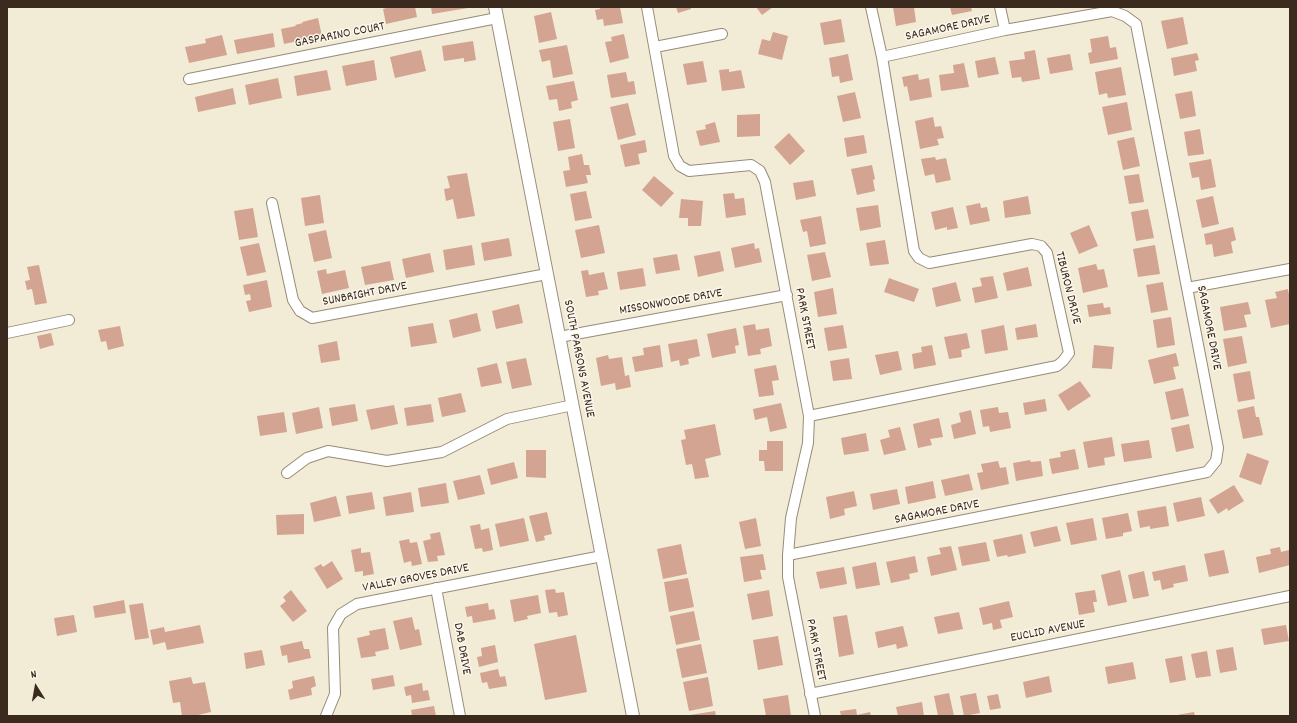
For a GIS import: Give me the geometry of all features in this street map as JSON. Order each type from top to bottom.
[{"type":"street","name":"PARK STREET","points":[[646,7],[655,47],[674,156],[680,166],[689,171],[751,165],[760,171],[765,182],[810,416],[808,443],[791,518],[788,577],[815,716]]},
{"type":"street","name":"TIBURON DRIVE","points":[[810,416],[1057,366],[1063,361],[1068,353],[1047,253],[1041,246],[1032,244],[929,263],[919,258],[914,251],[882,57],[871,7]]},
{"type":"street","points":[[1000,7],[1005,30]]},
{"type":"street","name":"SAGAMORE DRIVE","points":[[788,555],[1207,472],[1216,461],[1218,448],[1136,24],[1125,16],[1112,11],[1005,30],[882,57]]},
{"type":"street","name":"GASPARINO COURT","points":[[189,79],[496,12]]},
{"type":"street","name":"SOUTH PARSONS AVENUE","points":[[496,12],[633,716]]},
{"type":"street","points":[[655,47],[722,34]]},
{"type":"street","name":"SUNBRIGHT DRIVE","points":[[272,203],[293,300],[300,311],[312,318],[547,274]]},
{"type":"street","points":[[1187,288],[1290,269]]},
{"type":"street","name":"MISSONWOODE DRIVE","points":[[559,337],[787,295]]},
{"type":"street","points":[[7,333],[69,320]]},
{"type":"street","points":[[286,473],[307,458],[328,451],[387,461],[442,452],[507,419],[573,405]]},
{"type":"street","name":"VALLEY GROVES DRIVE","points":[[326,716],[335,694],[333,628],[341,614],[357,604],[602,556]]},
{"type":"street","name":"DAB DRIVE","points":[[436,588],[460,716]]},
{"type":"street","name":"EUCLID AVENUE","points":[[810,694],[1290,596]]},
{"type":"building","points":[[389,7],[415,7],[417,17],[386,24],[383,9]]},
{"type":"building","points":[[431,7],[468,7],[468,8],[432,14]]},
{"type":"building","points":[[600,7],[620,7],[623,23],[604,26],[603,19],[597,20],[595,10],[600,9]]},
{"type":"building","points":[[676,7],[691,7],[691,9],[678,13]]},
{"type":"building","points":[[756,7],[773,7],[762,15]]},
{"type":"building","points":[[893,7],[914,7],[916,22],[896,26]]},
{"type":"building","points":[[950,7],[971,7],[972,11],[952,15]]},
{"type":"building","points":[[551,12],[557,39],[539,43],[534,16]]},
{"type":"building","points":[[1183,17],[1188,44],[1167,49],[1161,21]]},
{"type":"building","points":[[318,18],[322,36],[284,44],[281,29],[296,26],[295,25],[303,23],[302,22]]},
{"type":"building","points":[[841,19],[845,42],[824,45],[820,23]]},
{"type":"building","points":[[773,32],[788,36],[782,60],[758,54],[762,39],[770,41]]},
{"type":"building","points":[[273,33],[275,47],[237,54],[234,40]]},
{"type":"building","points":[[624,34],[629,58],[610,63],[605,42],[612,41],[611,37]]},
{"type":"building","points":[[222,35],[227,55],[189,63],[185,47],[206,43],[205,39]]},
{"type":"building","points":[[1108,36],[1110,48],[1116,47],[1118,59],[1090,64],[1088,53],[1092,52],[1090,39]]},
{"type":"building","points":[[473,41],[476,60],[464,62],[464,58],[444,61],[442,46]]},
{"type":"building","points":[[567,45],[573,74],[553,78],[550,60],[542,62],[539,50]]},
{"type":"building","points":[[421,50],[426,71],[395,78],[390,57]]},
{"type":"building","points":[[1035,50],[1040,79],[1022,82],[1021,77],[1012,78],[1009,61],[1025,59],[1024,52]]},
{"type":"building","points":[[1197,53],[1199,60],[1195,61],[1197,71],[1174,76],[1171,58]]},
{"type":"building","points":[[848,54],[853,80],[840,83],[839,76],[832,77],[829,58]]},
{"type":"building","points":[[1070,54],[1073,70],[1050,74],[1047,58]]},
{"type":"building","points":[[995,57],[999,74],[978,78],[975,61]]},
{"type":"building","points":[[374,60],[377,80],[346,86],[342,66]]},
{"type":"building","points":[[703,61],[707,82],[687,85],[683,64]]},
{"type":"building","points":[[964,63],[969,87],[941,91],[939,75],[954,73],[953,65]]},
{"type":"building","points":[[1121,67],[1126,95],[1108,98],[1107,93],[1099,95],[1095,72]]},
{"type":"building","points":[[729,69],[729,72],[741,70],[745,88],[722,91],[719,70]]},
{"type":"building","points":[[327,70],[331,90],[297,96],[294,76]]},
{"type":"building","points":[[626,72],[628,82],[634,81],[636,94],[611,98],[607,75]]},
{"type":"building","points":[[918,74],[919,80],[929,78],[932,97],[910,101],[907,86],[904,87],[902,77]]},
{"type":"building","points":[[278,78],[282,98],[249,105],[245,85]]},
{"type":"building","points":[[574,81],[578,100],[571,102],[572,108],[559,111],[557,99],[549,100],[546,86]]},
{"type":"building","points":[[233,88],[236,104],[198,112],[195,97]]},
{"type":"building","points":[[1192,91],[1196,116],[1180,119],[1175,94]]},
{"type":"building","points":[[855,92],[861,118],[843,122],[837,96]]},
{"type":"building","points":[[1127,102],[1132,130],[1108,135],[1102,107]]},
{"type":"building","points":[[628,103],[636,135],[618,140],[610,107]]},
{"type":"building","points":[[760,114],[760,136],[737,137],[737,115]]},
{"type":"building","points":[[933,117],[935,127],[941,126],[944,138],[937,139],[939,145],[920,149],[915,121]]},
{"type":"building","points":[[570,119],[575,148],[558,151],[553,122]]},
{"type":"building","points":[[715,122],[720,142],[700,146],[696,131],[706,129],[705,125]]},
{"type":"building","points":[[1200,129],[1204,154],[1188,156],[1184,132]]},
{"type":"building","points":[[789,133],[805,151],[790,165],[774,147]]},
{"type":"building","points":[[864,135],[867,153],[847,157],[844,138]]},
{"type":"building","points":[[1134,137],[1140,166],[1123,170],[1117,141]]},
{"type":"building","points":[[645,140],[647,152],[638,154],[640,164],[625,167],[620,145]]},
{"type":"building","points":[[582,154],[584,165],[589,165],[591,175],[586,175],[588,183],[566,187],[563,171],[570,170],[568,157]]},
{"type":"building","points":[[935,157],[936,160],[946,158],[951,180],[936,183],[934,174],[925,176],[921,159]]},
{"type":"building","points":[[1211,159],[1216,187],[1201,190],[1199,177],[1192,178],[1189,163]]},
{"type":"building","points":[[872,165],[875,179],[873,180],[875,191],[857,195],[851,169]]},
{"type":"building","points":[[467,173],[475,216],[457,219],[453,199],[446,201],[444,189],[450,188],[447,176]]},
{"type":"building","points":[[1139,174],[1144,202],[1129,204],[1124,176]]},
{"type":"building","points":[[654,176],[674,193],[661,207],[642,190]]},
{"type":"building","points":[[813,180],[816,196],[796,200],[793,183]]},
{"type":"building","points":[[586,191],[592,218],[575,221],[570,194]]},
{"type":"building","points":[[734,193],[735,199],[744,198],[746,215],[726,218],[723,194]]},
{"type":"building","points":[[320,195],[324,223],[305,226],[301,198]]},
{"type":"building","points":[[1028,196],[1031,214],[1005,218],[1003,201]]},
{"type":"building","points":[[1213,196],[1219,224],[1202,228],[1196,200]]},
{"type":"building","points":[[681,199],[703,201],[701,226],[688,226],[688,218],[679,218]]},
{"type":"building","points":[[980,203],[981,208],[987,207],[990,221],[970,225],[966,206]]},
{"type":"building","points":[[878,205],[881,227],[860,231],[856,208]]},
{"type":"building","points":[[953,207],[958,228],[947,230],[947,227],[935,230],[931,212]]},
{"type":"building","points":[[253,208],[258,237],[239,240],[234,211]]},
{"type":"building","points":[[1148,209],[1154,238],[1136,241],[1131,212]]},
{"type":"building","points":[[821,216],[826,244],[810,247],[807,231],[803,232],[800,220]]},
{"type":"building","points":[[599,225],[605,253],[581,258],[575,230]]},
{"type":"building","points":[[1089,225],[1098,246],[1079,254],[1070,233]]},
{"type":"building","points":[[1233,227],[1236,240],[1231,242],[1233,253],[1214,257],[1212,244],[1206,245],[1204,234]]},
{"type":"building","points":[[326,230],[332,258],[314,262],[308,234]]},
{"type":"building","points":[[509,238],[512,256],[484,261],[481,243]]},
{"type":"building","points":[[885,240],[889,264],[870,266],[866,243]]},
{"type":"building","points":[[259,243],[266,272],[247,276],[240,247]]},
{"type":"building","points":[[754,243],[755,249],[759,248],[762,262],[735,268],[731,248]]},
{"type":"building","points":[[472,245],[475,265],[446,270],[443,250]]},
{"type":"building","points":[[1155,245],[1160,274],[1138,277],[1133,249]]},
{"type":"building","points":[[720,251],[724,271],[698,277],[694,256]]},
{"type":"building","points":[[825,252],[831,277],[812,281],[807,255]]},
{"type":"building","points":[[430,253],[434,272],[406,278],[402,259]]},
{"type":"building","points":[[677,254],[680,270],[656,274],[653,258]]},
{"type":"building","points":[[390,261],[394,280],[365,285],[361,267]]},
{"type":"building","points":[[1096,264],[1098,270],[1104,269],[1108,287],[1083,293],[1078,268]]},
{"type":"building","points":[[39,265],[47,303],[35,305],[32,289],[27,290],[25,281],[30,280],[27,267]]},
{"type":"building","points":[[1028,267],[1032,286],[1007,291],[1003,273]]},
{"type":"building","points":[[643,268],[646,286],[620,290],[617,272]]},
{"type":"building","points":[[326,269],[327,274],[345,270],[349,288],[322,294],[317,271]]},
{"type":"building","points":[[588,270],[589,275],[604,272],[608,289],[598,291],[599,295],[586,297],[581,271]]},
{"type":"building","points":[[993,276],[998,298],[975,303],[972,288],[982,286],[980,278]]},
{"type":"building","points":[[889,278],[919,289],[914,302],[884,292]]},
{"type":"building","points":[[267,280],[272,307],[249,312],[246,301],[251,300],[250,294],[245,295],[243,285]]},
{"type":"building","points":[[956,282],[961,301],[936,307],[932,288]]},
{"type":"building","points":[[1163,282],[1168,310],[1151,313],[1146,285]]},
{"type":"building","points":[[833,288],[837,314],[818,317],[814,292]]},
{"type":"building","points":[[1288,289],[1290,300],[1290,324],[1271,328],[1265,300],[1277,298],[1275,292]]},
{"type":"building","points":[[1248,302],[1251,314],[1244,315],[1247,327],[1224,331],[1220,307]]},
{"type":"building","points":[[1103,303],[1104,308],[1110,307],[1111,314],[1089,317],[1087,305]]},
{"type":"building","points":[[519,304],[523,323],[496,329],[492,311]]},
{"type":"building","points":[[477,313],[481,331],[453,338],[449,320]]},
{"type":"building","points":[[1171,317],[1175,345],[1157,348],[1153,320]]},
{"type":"building","points":[[433,323],[437,343],[411,347],[408,327]]},
{"type":"building","points":[[755,324],[756,330],[769,328],[772,346],[760,349],[761,354],[748,356],[743,326]]},
{"type":"building","points":[[1036,324],[1038,337],[1017,340],[1015,328]]},
{"type":"building","points":[[843,325],[847,348],[828,351],[824,328]]},
{"type":"building","points":[[1004,325],[1008,350],[985,354],[981,330]]},
{"type":"building","points":[[120,326],[124,346],[108,350],[106,341],[101,342],[98,330]]},
{"type":"building","points":[[736,328],[739,345],[735,346],[736,353],[712,358],[707,334]]},
{"type":"building","points":[[51,333],[54,345],[40,349],[37,336]]},
{"type":"building","points":[[967,333],[970,348],[961,350],[962,357],[949,359],[944,337]]},
{"type":"building","points":[[1242,336],[1247,363],[1228,367],[1223,339]]},
{"type":"building","points":[[697,339],[700,356],[688,359],[689,364],[680,366],[679,360],[671,362],[668,344]]},
{"type":"building","points":[[337,341],[340,360],[321,363],[318,345]]},
{"type":"building","points":[[660,345],[663,367],[635,372],[632,357],[644,355],[643,348]]},
{"type":"building","points":[[932,345],[936,365],[914,369],[912,354],[922,352],[921,347]]},
{"type":"building","points":[[1094,345],[1114,347],[1112,369],[1092,368]]},
{"type":"building","points":[[898,351],[902,370],[880,375],[875,355]]},
{"type":"building","points":[[1176,353],[1179,366],[1173,367],[1176,379],[1154,384],[1148,360]]},
{"type":"building","points":[[608,355],[609,359],[622,357],[625,376],[629,375],[631,387],[616,390],[615,383],[601,386],[596,358]]},
{"type":"building","points":[[526,358],[532,385],[512,389],[506,362]]},
{"type":"building","points":[[849,358],[852,379],[833,381],[830,361]]},
{"type":"building","points":[[497,363],[502,383],[481,387],[477,368]]},
{"type":"building","points":[[776,365],[779,380],[772,381],[774,395],[759,397],[754,369]]},
{"type":"building","points":[[1250,371],[1255,399],[1238,402],[1233,374]]},
{"type":"building","points":[[1080,381],[1091,396],[1068,411],[1058,395]]},
{"type":"building","points":[[1183,388],[1189,416],[1171,420],[1165,392]]},
{"type":"building","points":[[461,393],[466,412],[442,417],[438,398]]},
{"type":"building","points":[[1045,399],[1047,411],[1025,415],[1023,403]]},
{"type":"building","points":[[781,403],[787,428],[770,432],[767,417],[755,420],[753,409]]},
{"type":"building","points":[[355,404],[358,421],[332,426],[329,408]]},
{"type":"building","points":[[431,404],[434,422],[407,426],[404,408]]},
{"type":"building","points":[[394,405],[398,424],[371,430],[366,410]]},
{"type":"building","points":[[1254,406],[1256,417],[1259,417],[1263,435],[1243,439],[1237,410]]},
{"type":"building","points":[[319,407],[323,428],[296,434],[292,413]]},
{"type":"building","points":[[998,407],[999,413],[1008,412],[1011,428],[990,432],[989,426],[983,427],[980,410]]},
{"type":"building","points":[[971,410],[976,434],[954,439],[951,425],[961,422],[959,413]]},
{"type":"building","points":[[284,412],[287,432],[260,436],[257,416]]},
{"type":"building","points":[[939,418],[943,437],[930,439],[932,445],[918,448],[913,424]]},
{"type":"building","points":[[715,424],[721,455],[705,459],[709,477],[695,479],[692,464],[686,465],[681,440],[686,439],[684,430]]},
{"type":"building","points":[[1189,424],[1194,448],[1176,452],[1171,428]]},
{"type":"building","points":[[900,427],[906,450],[884,455],[880,440],[890,437],[888,430]]},
{"type":"building","points":[[866,433],[869,451],[844,455],[841,438]]},
{"type":"building","points":[[1112,437],[1115,456],[1104,458],[1105,465],[1088,468],[1083,442]]},
{"type":"building","points":[[1149,440],[1152,458],[1124,462],[1121,444]]},
{"type":"building","points":[[767,441],[783,441],[783,471],[765,471],[764,461],[759,461],[759,450],[767,450]]},
{"type":"building","points":[[1075,449],[1079,469],[1052,474],[1049,459],[1061,457],[1060,452]]},
{"type":"building","points":[[526,450],[546,450],[546,478],[526,477]]},
{"type":"building","points":[[1247,453],[1269,461],[1261,485],[1239,477]]},
{"type":"building","points":[[1030,460],[1031,462],[1041,461],[1043,476],[1016,481],[1013,463]]},
{"type":"building","points":[[998,461],[1000,468],[1006,467],[1009,484],[981,490],[977,473],[983,472],[981,464]]},
{"type":"building","points":[[514,462],[518,478],[491,485],[487,469]]},
{"type":"building","points":[[969,474],[973,490],[945,496],[941,480]]},
{"type":"building","points":[[480,475],[485,494],[458,500],[453,481]]},
{"type":"building","points":[[933,481],[936,498],[908,504],[905,487]]},
{"type":"building","points":[[446,483],[449,503],[421,507],[418,488]]},
{"type":"building","points":[[1234,485],[1244,501],[1228,511],[1227,508],[1218,514],[1209,500]]},
{"type":"building","points":[[897,489],[900,504],[873,510],[870,494]]},
{"type":"building","points":[[854,491],[857,506],[844,509],[845,515],[830,519],[826,497]]},
{"type":"building","points":[[372,492],[375,509],[349,514],[346,496]]},
{"type":"building","points":[[411,492],[414,512],[386,516],[383,497]]},
{"type":"building","points":[[336,496],[341,516],[314,522],[310,503]]},
{"type":"building","points":[[1201,497],[1205,516],[1177,522],[1173,503]]},
{"type":"building","points":[[1166,506],[1169,526],[1150,529],[1150,526],[1140,528],[1137,511]]},
{"type":"building","points":[[547,512],[552,534],[544,536],[545,540],[536,542],[529,516]]},
{"type":"building","points":[[1128,513],[1132,531],[1123,533],[1123,536],[1106,539],[1102,518]]},
{"type":"building","points":[[304,514],[304,534],[277,535],[276,515]]},
{"type":"building","points":[[524,518],[529,541],[500,547],[495,524]]},
{"type":"building","points":[[756,518],[761,546],[745,549],[739,522]]},
{"type":"building","points":[[1093,518],[1097,540],[1071,545],[1066,523]]},
{"type":"building","points":[[480,524],[481,530],[489,528],[493,550],[483,552],[482,548],[475,549],[470,526]]},
{"type":"building","points":[[1057,526],[1061,541],[1034,547],[1030,532]]},
{"type":"building","points":[[440,532],[445,555],[437,556],[438,561],[428,562],[423,541],[431,539],[430,534]]},
{"type":"building","points":[[1022,534],[1026,553],[1008,557],[1007,555],[997,557],[993,540]]},
{"type":"building","points":[[409,539],[410,543],[417,542],[422,564],[412,566],[411,561],[404,563],[399,541]]},
{"type":"building","points":[[986,542],[990,561],[962,566],[958,547]]},
{"type":"building","points":[[681,544],[687,574],[663,579],[657,549]]},
{"type":"building","points":[[951,546],[957,570],[931,576],[927,557],[941,554],[939,548]]},
{"type":"building","points":[[1280,547],[1281,552],[1289,550],[1290,565],[1259,573],[1256,557],[1271,554],[1270,549]]},
{"type":"building","points":[[361,548],[361,553],[370,552],[374,574],[363,576],[363,571],[355,572],[351,550]]},
{"type":"building","points":[[1224,550],[1229,573],[1209,577],[1204,554]]},
{"type":"building","points":[[763,554],[766,570],[760,570],[762,579],[744,582],[740,557]]},
{"type":"building","points":[[915,556],[918,572],[909,574],[910,579],[891,583],[886,562]]},
{"type":"building","points":[[332,561],[343,579],[327,589],[314,568],[321,564],[323,567]]},
{"type":"building","points":[[876,562],[880,585],[856,589],[852,567]]},
{"type":"building","points":[[1185,565],[1188,581],[1173,584],[1174,587],[1162,590],[1160,580],[1154,581],[1152,572]]},
{"type":"building","points":[[844,567],[847,584],[820,589],[816,572]]},
{"type":"building","points":[[1120,570],[1127,602],[1108,606],[1101,575]]},
{"type":"building","points":[[1144,571],[1149,596],[1133,599],[1128,575]]},
{"type":"building","points":[[688,578],[694,607],[669,612],[664,582]]},
{"type":"building","points":[[555,589],[556,593],[564,592],[568,615],[558,617],[557,612],[549,613],[545,590]]},
{"type":"building","points":[[291,590],[307,611],[293,622],[280,606],[286,601],[283,597]]},
{"type":"building","points":[[769,590],[773,616],[752,620],[747,594]]},
{"type":"building","points":[[1095,590],[1097,602],[1093,602],[1095,612],[1079,615],[1075,593]]},
{"type":"building","points":[[538,595],[541,613],[527,616],[528,619],[514,622],[510,600]]},
{"type":"building","points":[[124,600],[126,613],[95,618],[93,606]]},
{"type":"building","points":[[1009,601],[1013,617],[1000,620],[1002,628],[993,630],[992,623],[983,625],[979,608]]},
{"type":"building","points":[[143,603],[149,638],[135,640],[129,605]]},
{"type":"building","points":[[488,603],[489,610],[494,609],[496,619],[473,623],[472,616],[467,617],[465,607]]},
{"type":"building","points":[[694,611],[700,640],[676,645],[670,616]]},
{"type":"building","points":[[959,612],[963,629],[938,634],[934,617]]},
{"type":"building","points":[[74,615],[77,632],[57,636],[54,618]]},
{"type":"building","points":[[847,615],[854,654],[839,657],[833,617]]},
{"type":"building","points":[[412,617],[415,630],[419,629],[422,645],[400,650],[393,621]]},
{"type":"building","points":[[200,625],[204,643],[167,650],[165,642],[153,645],[150,630],[164,627],[165,632]]},
{"type":"building","points":[[1286,625],[1289,641],[1264,645],[1261,629]]},
{"type":"building","points":[[903,626],[908,646],[897,649],[896,644],[878,648],[875,632]]},
{"type":"building","points":[[385,628],[389,649],[375,652],[376,656],[361,658],[357,638],[370,635],[369,631]]},
{"type":"building","points":[[576,635],[587,692],[545,700],[534,644]]},
{"type":"building","points":[[778,636],[783,665],[758,670],[753,640]]},
{"type":"building","points":[[302,641],[304,649],[309,649],[311,658],[288,663],[287,655],[282,656],[280,646]]},
{"type":"building","points":[[701,644],[707,673],[682,678],[676,649]]},
{"type":"building","points":[[495,645],[498,662],[479,667],[477,657],[482,656],[481,648]]},
{"type":"building","points":[[1233,647],[1237,670],[1220,673],[1216,650]]},
{"type":"building","points":[[262,650],[265,665],[246,669],[244,653]]},
{"type":"building","points":[[1207,651],[1211,676],[1196,678],[1191,654]]},
{"type":"building","points":[[1182,656],[1186,680],[1170,683],[1165,659]]},
{"type":"building","points":[[1133,662],[1136,679],[1108,684],[1105,667]]},
{"type":"building","points":[[498,669],[500,677],[505,676],[507,686],[489,689],[487,682],[482,683],[480,673]]},
{"type":"building","points":[[393,675],[395,686],[373,690],[371,679]]},
{"type":"building","points":[[314,676],[316,686],[311,688],[312,695],[290,700],[288,690],[293,688],[292,681]]},
{"type":"building","points":[[1049,676],[1052,692],[1026,698],[1023,682]]},
{"type":"building","points":[[191,677],[193,684],[205,682],[211,712],[194,716],[182,716],[180,702],[173,703],[169,681]]},
{"type":"building","points":[[708,677],[713,706],[689,711],[683,682]]},
{"type":"building","points":[[422,683],[423,691],[428,690],[430,700],[412,703],[411,695],[406,696],[404,687]]},
{"type":"building","points":[[949,693],[954,716],[938,716],[934,696]]},
{"type":"building","points":[[976,693],[980,713],[964,716],[960,696]]},
{"type":"building","points":[[998,694],[1001,708],[990,710],[987,696]]},
{"type":"building","points":[[788,695],[791,716],[766,716],[763,699]]},
{"type":"building","points":[[922,702],[924,716],[898,716],[896,707]]},
{"type":"building","points":[[434,706],[436,716],[412,716],[411,710]]},
{"type":"building","points":[[856,709],[857,715],[870,712],[871,716],[841,716],[840,711]]},
{"type":"building","points":[[715,711],[716,716],[690,716],[690,715]]},
{"type":"building","points":[[1194,712],[1195,716],[1177,715]]}]
